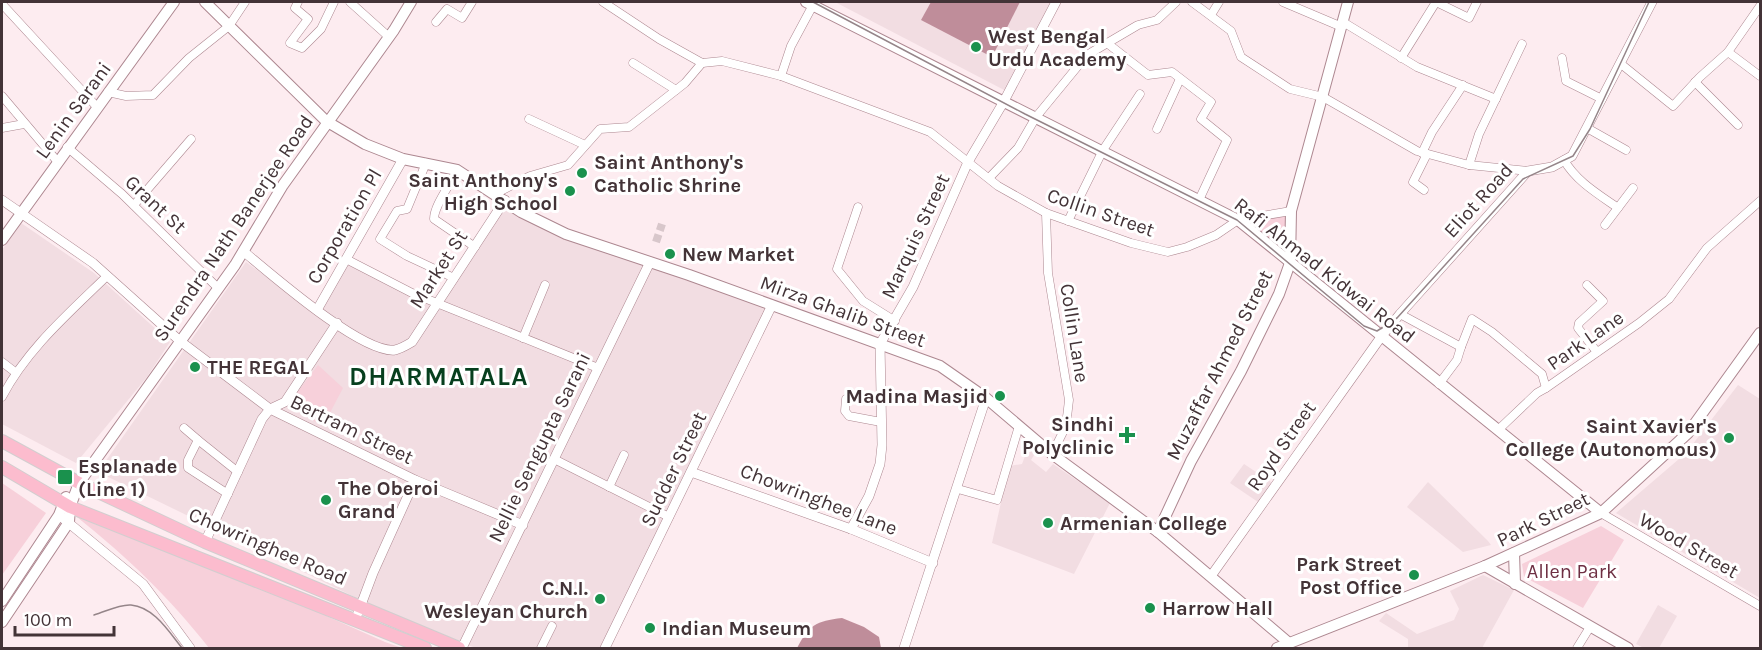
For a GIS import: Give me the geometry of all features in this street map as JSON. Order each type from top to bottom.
[{"type":"main road","name":"Lenin Sarani","points":[[2,240],[174,2]]},
{"type":"main road","name":"Mirza Ghalib Street","points":[[205,2],[326,121],[365,144],[403,159],[457,170],[521,212],[566,234],[940,366],[986,398],[1052,454],[1158,532],[1289,643]]},
{"type":"main road","name":"Surendra Nath Banerjee Road","points":[[64,508],[77,481],[219,288],[283,185],[326,121],[389,37],[411,2]]},
{"type":"main road","name":"Muzaffar Ahmed Street","points":[[1158,532],[1191,460],[1241,371],[1279,294],[1290,263],[1291,211],[1348,2]]},
{"type":"main road","name":"Rafi Ahmad Kidwai Road","points":[[812,3],[1238,220],[1601,513]]},
{"type":"main road","name":"Park Street","points":[[1277,648],[1485,566],[1601,513],[1688,433],[1761,333]]},
{"type":"main road","name":"Chowringhee Road","points":[[2,441],[77,481],[205,542],[460,648]]},
{"type":"main road","points":[[2,468],[64,508],[425,648]]},
{"type":"main road","points":[[2,622],[69,522],[64,508]]},
{"type":"main road","points":[[2,601],[64,508]]},
{"type":"main road","points":[[1514,553],[1515,585]]},
{"type":"main road","points":[[1485,566],[1628,648]]},
{"type":"street","points":[[108,92],[126,96],[153,94],[189,58],[229,26],[245,2]]},
{"type":"street","points":[[298,2],[295,8],[308,19],[290,42],[302,48],[321,29],[334,2]]},
{"type":"street","points":[[350,2],[389,37]]},
{"type":"street","points":[[436,22],[447,9],[462,18],[472,2]]},
{"type":"street","points":[[495,194],[530,176],[568,165],[600,129],[629,127],[685,83],[702,63],[658,39],[603,2]]},
{"type":"street","name":"Marquis Street","points":[[880,344],[896,321],[945,219],[968,162],[1004,102],[1056,2]]},
{"type":"street","points":[[989,178],[1018,148],[1036,117],[1087,54],[1138,25],[1157,20],[1176,2]]},
{"type":"street","points":[[1192,2],[1231,31],[1241,57],[1290,89],[1323,97],[1425,153],[1469,165],[1528,171]]},
{"type":"street","points":[[1211,15],[1219,2]]},
{"type":"street","points":[[1283,2],[1342,24],[1401,58],[1496,99]]},
{"type":"street","points":[[1401,58],[1436,2],[1469,18],[1477,2]]},
{"type":"street","points":[[1618,208],[1587,186],[1570,170],[1564,160],[1572,156],[1652,2]]},
{"type":"street","points":[[781,75],[791,46],[812,3]]},
{"type":"street","points":[[2,4],[97,107]]},
{"type":"street","points":[[1621,63],[1673,106],[1728,52],[1761,6]]},
{"type":"street","points":[[1107,43],[1148,75],[1172,72],[1211,102],[1201,119],[1227,140],[1199,200]]},
{"type":"street","points":[[1469,165],[1479,134],[1522,44]]},
{"type":"street","points":[[1728,52],[1761,76]]},
{"type":"street","points":[[1562,58],[1566,81],[1602,99]]},
{"type":"street","name":"Collin Street","points":[[702,63],[722,61],[781,75],[930,132],[989,178],[1046,213],[1131,243],[1168,252],[1216,235],[1238,220],[1291,211]]},
{"type":"street","points":[[633,63],[676,90]]},
{"type":"street","points":[[1157,129],[1180,79]]},
{"type":"street","points":[[1695,82],[1738,125]]},
{"type":"street","points":[[1424,190],[1413,182],[1432,132],[1463,86]]},
{"type":"street","points":[[1068,221],[1103,150],[1140,94]]},
{"type":"street","points":[[2,96],[57,161]]},
{"type":"street","points":[[529,119],[585,145]]},
{"type":"street","points":[[2,128],[24,124]]},
{"type":"street","points":[[1587,128],[1626,150]]},
{"type":"street","points":[[134,205],[191,139]]},
{"type":"street","name":"Grant St","points":[[67,147],[134,205],[219,288]]},
{"type":"street","name":"Corporation Pl","points":[[317,310],[403,159]]},
{"type":"street","name":"Eliot Road","points":[[1381,337],[1528,171],[1552,166],[1564,160]]},
{"type":"street","points":[[426,164],[407,208],[397,211],[380,239],[407,256],[454,278]]},
{"type":"street","points":[[457,170],[449,189],[436,208],[434,219],[475,247]]},
{"type":"street","points":[[1605,225],[1633,188]]},
{"type":"street","name":"Bertram Street","points":[[2,200],[19,214],[93,263],[180,341],[270,410],[415,480],[523,525]]},
{"type":"street","name":"Market St","points":[[338,323],[374,346],[395,350],[412,342],[505,200]]},
{"type":"street","name":"Park Lane","points":[[1461,347],[1472,319],[1492,332],[1542,374],[1546,388],[1669,298],[1707,248],[1761,201]]},
{"type":"street","points":[[858,207],[837,268],[863,301],[896,321]]},
{"type":"street","name":"Collin Lane","points":[[1046,213],[1048,273],[1069,400],[1066,426],[1052,454]]},
{"type":"street","points":[[205,542],[237,472],[270,410],[285,402],[338,323],[317,310],[243,251]]},
{"type":"street","points":[[346,259],[438,303],[598,368]]},
{"type":"street","name":"Nellie Sengupta Sarani","points":[[460,648],[523,525],[650,262]]},
{"type":"street","points":[[2,397],[15,372],[54,327],[107,276]]},
{"type":"street","points":[[523,338],[545,285]]},
{"type":"street","points":[[1587,285],[1603,301],[1579,323],[1578,328],[1597,352]]},
{"type":"street","name":"Sudder Street","points":[[606,648],[772,305]]},
{"type":"street","points":[[1400,315],[1461,347],[1456,360],[1440,384]]},
{"type":"street","name":"Royd Street","points":[[1211,576],[1381,337]]},
{"type":"street","points":[[851,529],[875,482],[882,445],[880,344]]},
{"type":"street","points":[[2,362],[15,372]]},
{"type":"street","points":[[1498,430],[1537,393],[1546,388]]},
{"type":"street","points":[[904,648],[986,398]]},
{"type":"street","points":[[846,399],[845,411],[849,416],[881,422]]},
{"type":"street","points":[[958,489],[997,500],[1019,426]]},
{"type":"street","points":[[183,428],[237,472]]},
{"type":"street","points":[[198,440],[188,460],[188,468],[228,494]]},
{"type":"street","points":[[609,487],[624,454]]},
{"type":"street","points":[[554,459],[669,517]]},
{"type":"street","name":"Chowringhee Lane","points":[[691,472],[851,529],[933,563]]},
{"type":"street","points":[[355,621],[415,480]]},
{"type":"street","name":"Wood Street","points":[[1601,513],[1761,606]]},
{"type":"street","points":[[69,522],[143,584],[190,648]]},
{"type":"street","points":[[541,648],[552,626]]},
{"type":"street","points":[[1577,648],[1590,627]]},
{"type":"shaded area","name":"West Bengal Urdu Academy","points":[[835,2],[1052,2],[1008,92]]},
{"type":"shaded area","points":[[931,2],[1020,2],[992,57],[921,20]]},
{"type":"shaded area","points":[[506,202],[523,215],[647,263],[462,642],[369,604],[98,472],[246,262],[315,312],[346,260],[439,306]]},
{"type":"shaded area","points":[[21,223],[94,273],[170,342],[147,377],[76,463],[2,424],[2,250]]},
{"type":"shaded area","points":[[651,265],[767,306],[602,648],[477,648],[467,645]]},
{"type":"shaded area","points":[[1738,385],[1760,399],[1760,499],[1758,498],[1760,500],[1760,598],[1616,513],[1686,453]]},
{"type":"shaded area","name":"Armenian College","points":[[1029,446],[1036,452],[1031,460],[1046,472],[1053,464],[1110,503],[1074,574],[992,543],[1009,466],[1022,464]]},
{"type":"shaded area","points":[[1244,464],[1271,482],[1258,502],[1230,483]]},
{"type":"shaded area","points":[[1428,482],[1491,545],[1463,552],[1407,507]]},
{"type":"shaded area","points":[[1483,575],[1514,590],[1482,648],[1408,648],[1408,639],[1379,621],[1386,613],[1417,634],[1454,620],[1459,609],[1450,591]]},
{"type":"shaded area","points":[[1658,605],[1677,616],[1659,648],[1644,648],[1636,644]]},
{"type":"shaded area","points":[[842,618],[864,627],[879,637],[881,648],[797,648],[805,634],[814,626]]},
{"type":"green space","points":[[1288,216],[1288,258],[1244,221]]},
{"type":"green space","points":[[318,365],[343,388],[323,426],[287,406]]},
{"type":"green space","points":[[2,483],[46,513],[2,575]]},
{"type":"green space","points":[[93,512],[402,648],[209,648],[147,579],[77,517]]},
{"type":"green space","name":"Allen Park","points":[[1601,526],[1624,540],[1583,608],[1524,577],[1522,564]]},
{"type":"tunnel","points":[[656,242],[662,224]]},
{"type":"tram line","points":[[813,2],[1025,114],[1237,220],[1364,326],[1377,331],[1397,318],[1523,179],[1573,156],[1590,129],[1649,2]]},
{"type":"tram line","points":[[94,615],[122,606],[139,607],[154,615],[182,648]]},
{"type":"place","name":"West Bengal Urdu Academy","points":[[976,47]]},
{"type":"place","name":"Saint Anthony's Catholic Shrine","points":[[582,173]]},
{"type":"place","name":"Saint Anthony's High School","points":[[570,191]]},
{"type":"place","name":"New Market","points":[[670,254]]},
{"type":"place","name":"THE REGAL","points":[[195,367]]},
{"type":"place","name":"Madina Masjid","points":[[1000,396]]},
{"type":"place","name":"Sindhi Polyclinic","points":[[1127,435]]},
{"type":"place","name":"Saint Xavier's College (Autonomous)","points":[[1729,438]]},
{"type":"place","name":"Esplanade (Line 1)","points":[[65,477]]},
{"type":"place","name":"The Oberoi Grand","points":[[326,500]]},
{"type":"place","name":"Armenian College","points":[[1048,523]]},
{"type":"place","name":"Park Street Post Office","points":[[1414,575]]},
{"type":"place","name":"C.N.I. Wesleyan Church","points":[[600,599]]},
{"type":"place","name":"Harrow Hall","points":[[1150,608]]},
{"type":"place","name":"Indian Museum","points":[[650,628]]},
{"type":"district","name":"DHARMATALA","points":[[439,376]]}]
